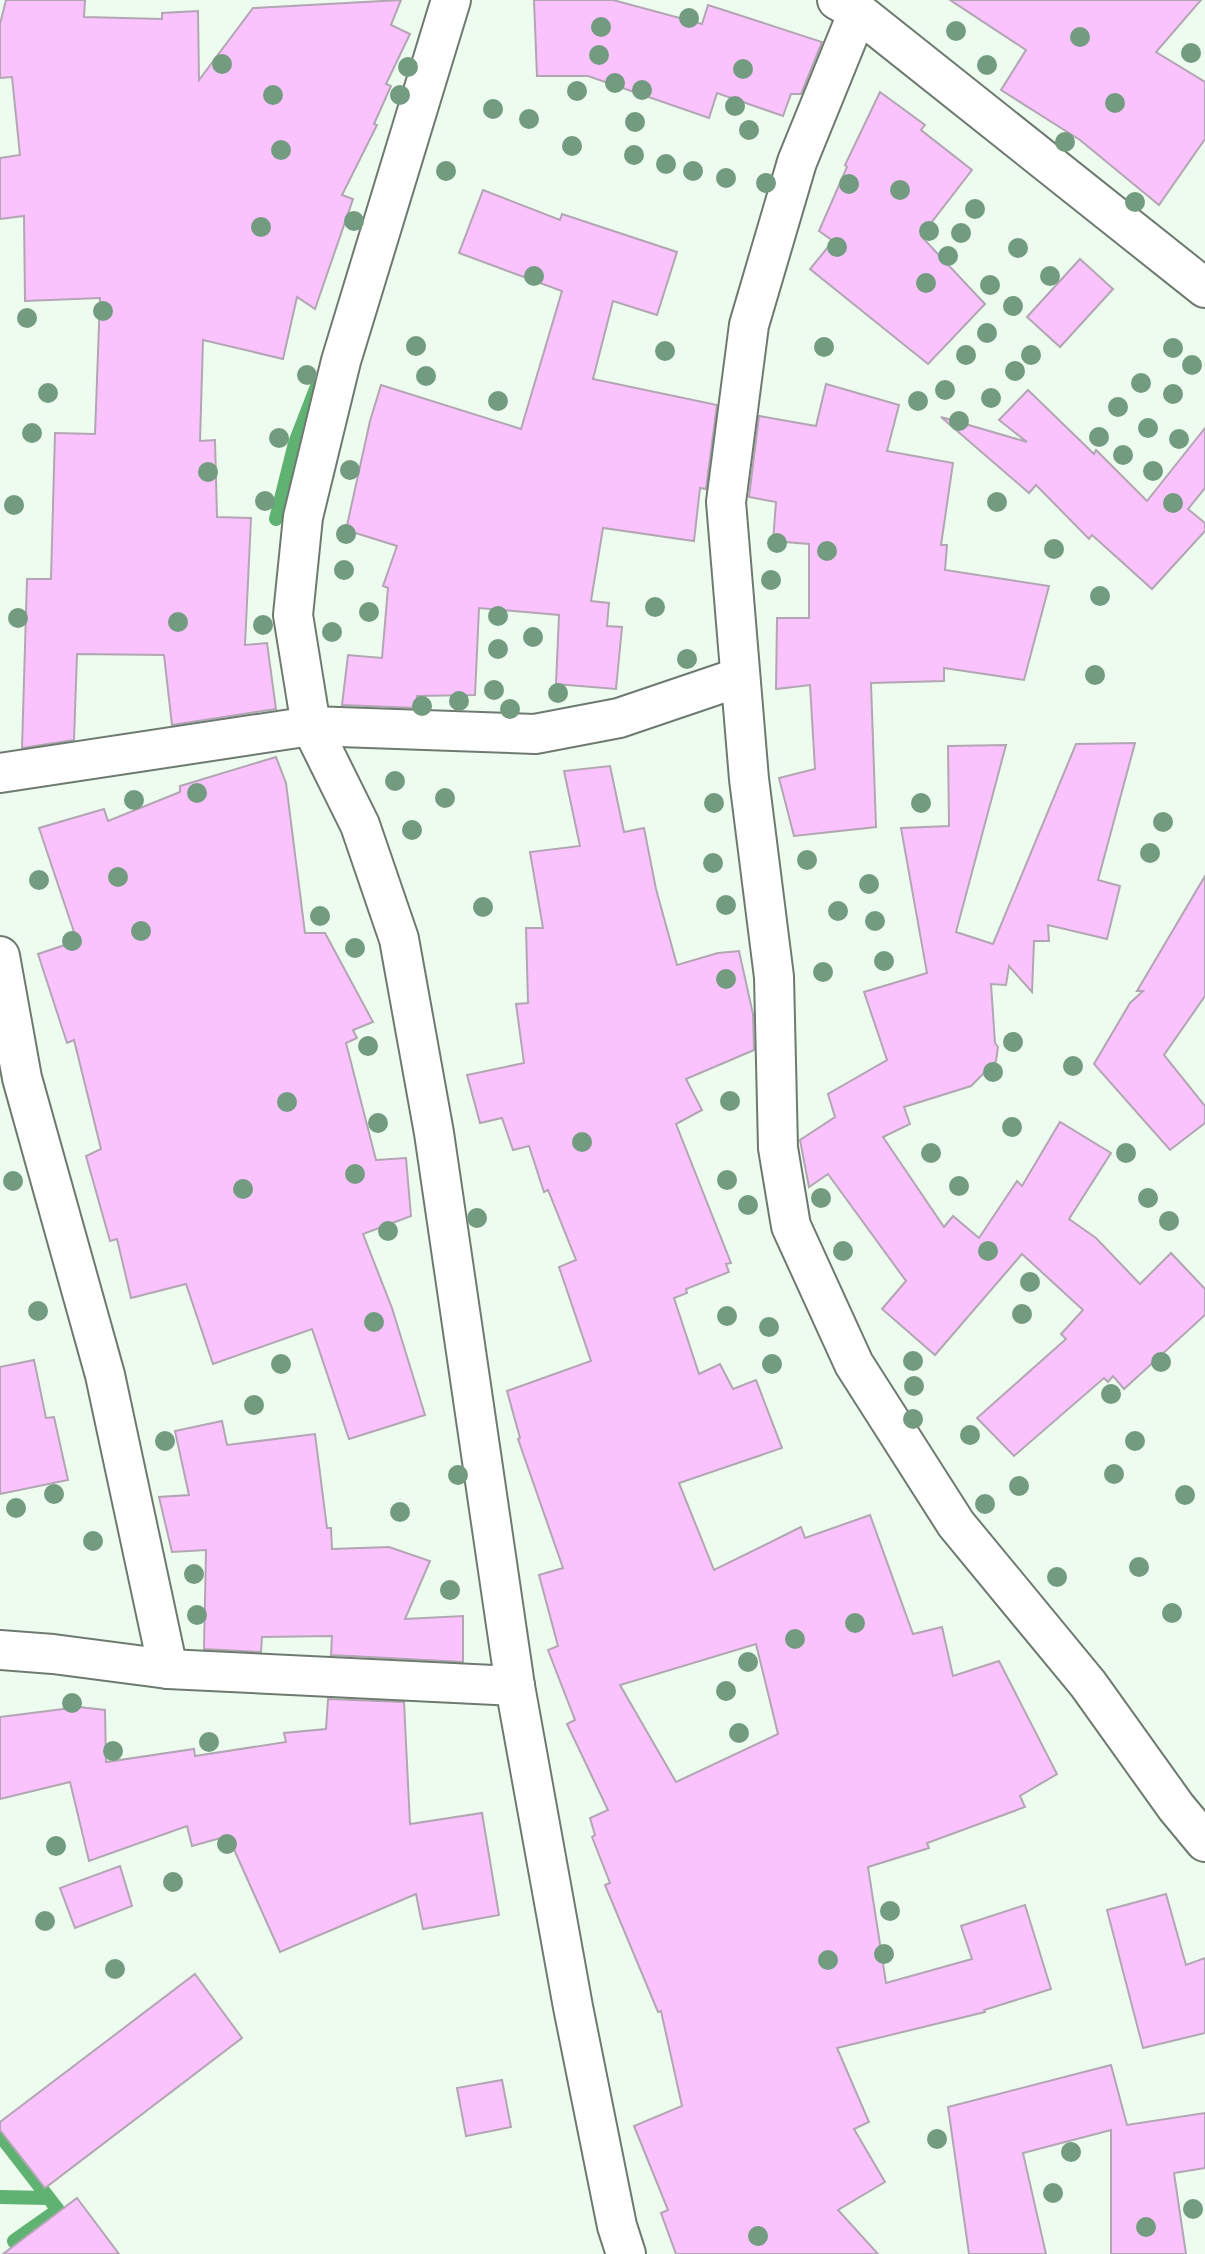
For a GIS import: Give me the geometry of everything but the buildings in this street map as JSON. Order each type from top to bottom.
[{"type":"street","points":[[451,0],[341,361],[303,517],[293,615],[311,726],[360,825],[399,939],[434,1133],[515,1686],[576,2021],[617,2226],[626,2254]]},
{"type":"street","points":[[1205,288],[847,6],[749,325],[726,502],[749,779],[774,977],[778,1149],[791,1226],[854,1364],[956,1524],[1088,1684],[1176,1807],[1205,1842]]},
{"type":"street","points":[[0,773],[311,726],[535,734],[619,718],[740,677]]},
{"type":"street","points":[[0,956],[11,1082],[105,1375],[168,1669]]},
{"type":"street","points":[[0,1650],[168,1669],[515,1686]]},
{"type":"waterway","points":[[276,519],[295,443],[319,381]]},
{"type":"waterway","points":[[0,2135],[58,2210],[14,2241],[23,2254]]},
{"type":"waterway","points":[[0,2197],[48,2198]]}]
